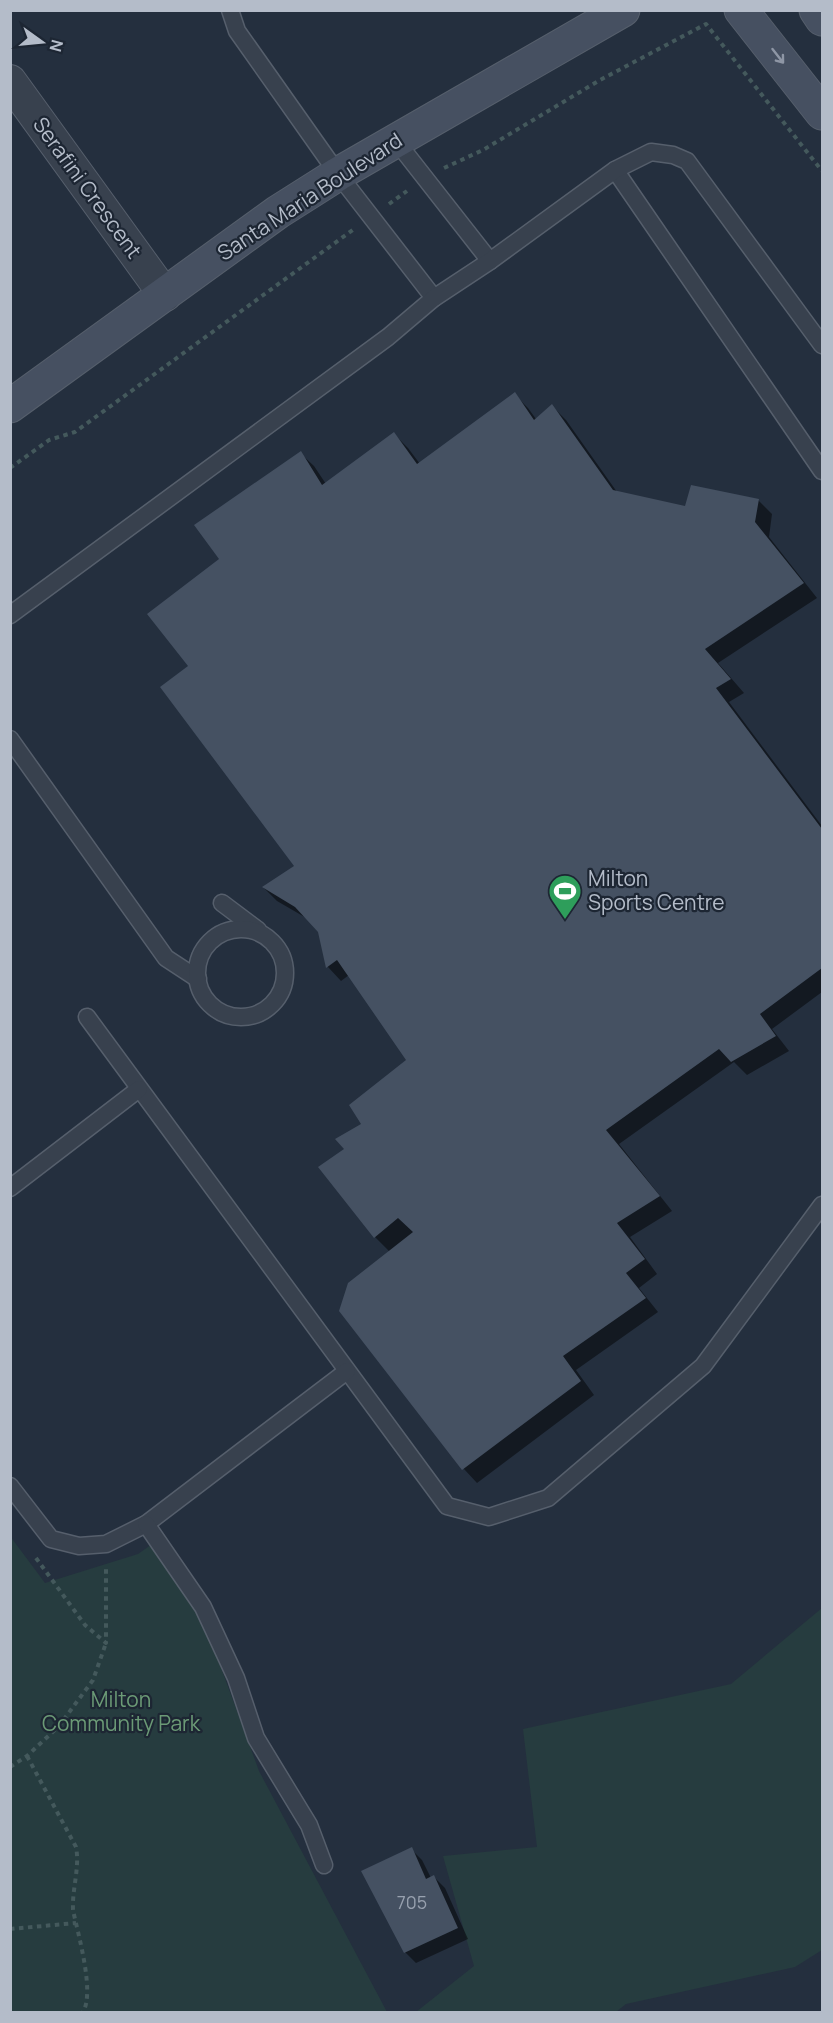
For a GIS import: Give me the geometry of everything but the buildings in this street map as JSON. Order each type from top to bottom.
[{"type":"street","name":"Santa Maria Boulevard","points":[[10,406],[278,212],[338,174],[623,10]]},
{"type":"street","points":[[741,10],[822,113]]},
{"type":"street","points":[[816,10],[822,18]]},
{"type":"street","name":"Serafini Crescent","points":[[10,81],[165,295]]},
{"type":"lane","points":[[230,10],[237,31],[338,174],[434,298]]},
{"type":"lane","points":[[396,141],[490,261]]},
{"type":"lane","points":[[10,615],[388,337],[434,298],[490,261],[615,170],[651,152],[673,155],[687,161],[822,345]]},
{"type":"lane","points":[[615,170],[822,471]]},
{"type":"lane","points":[[10,739],[166,958],[198,979]]},
{"type":"lane","points":[[222,903],[264,935],[275,944],[282,956],[285,970],[284,985],[277,998],[267,1009],[253,1015],[238,1017],[224,1013],[212,1005],[202,993],[198,979],[198,964],[203,951],[212,940],[224,932],[237,929],[251,930],[264,935]]},
{"type":"lane","points":[[87,1017],[447,1506],[489,1517],[548,1498],[703,1366],[822,1205]]},
{"type":"lane","points":[[10,1188],[139,1089]]},
{"type":"lane","points":[[10,1486],[51,1539],[80,1546],[106,1544],[146,1524],[347,1371]]},
{"type":"lane","points":[[146,1524],[203,1607],[236,1678],[256,1738],[309,1824],[324,1865]]},
{"type":"path","points":[[10,1767],[27,1756],[59,1726],[93,1680],[106,1643],[106,1544]]},
{"type":"path","points":[[31,1551],[85,1625],[106,1643]]},
{"type":"path","points":[[27,1756],[76,1847],[77,1871],[73,1897],[88,1990],[87,2005],[83,2013]]},
{"type":"path","points":[[10,1929],[76,1923]]},
{"type":"green space","name":"Milton Community Park","points":[[10,1536],[45,1583],[138,1554],[158,1540],[199,1608],[259,1771],[387,2012],[11,2012]]},
{"type":"green space","points":[[822,1608],[822,1950],[795,1967],[626,2004],[616,2012],[416,2012],[474,1966],[443,1856],[537,1847],[523,1729],[731,1684]]},
{"type":"place","name":"Milton Sports Centre","points":[[565,920]]}]
